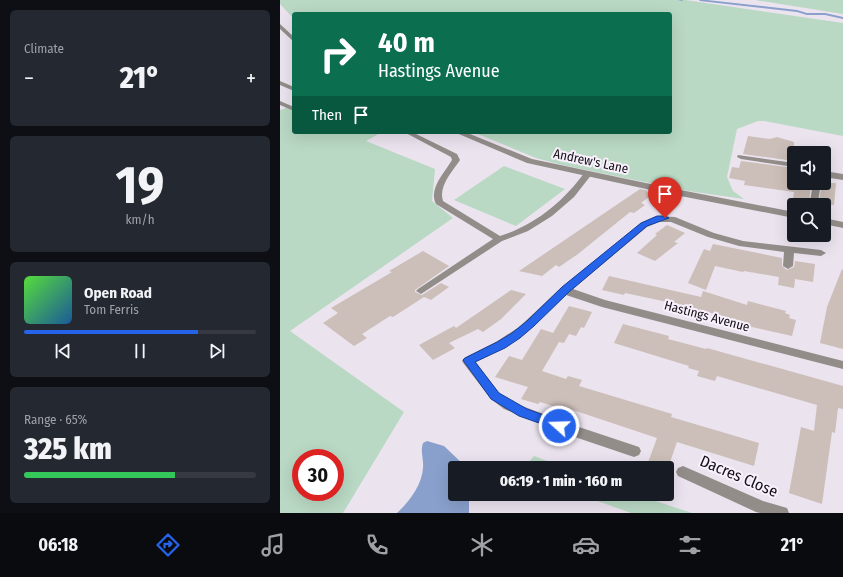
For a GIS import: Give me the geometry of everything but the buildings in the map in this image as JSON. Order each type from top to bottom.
[{"type":"street","points":[[281,28],[292,38]]},
{"type":"street","name":"Andrew's Lane","points":[[463,134],[530,161],[660,190],[787,214]]},
{"type":"street","points":[[831,175],[843,177]]},
{"type":"street","points":[[634,451],[509,406],[495,396],[468,360],[501,345],[516,335],[530,324],[565,290],[644,224],[657,219],[672,219],[711,235],[737,242],[821,253]]},
{"type":"street","points":[[831,222],[843,225]]},
{"type":"street","points":[[788,266],[789,250]]},
{"type":"street","name":"Hastings Avenue","points":[[565,290],[602,303],[824,361],[843,364]]},
{"type":"street","name":"Dacres Close","points":[[683,472],[761,506],[782,513]]},
{"type":"lane","points":[[280,83],[292,88]]},
{"type":"lane","points":[[280,103],[292,108]]},
{"type":"lane","points":[[411,134],[454,156],[456,160],[437,194],[439,202],[500,239]]},
{"type":"lane","points":[[741,157],[787,164]]},
{"type":"lane","points":[[421,291],[500,239],[516,234],[533,225],[575,193],[588,174]]},
{"type":"green space","points":[[280,0],[685,0],[843,23],[843,136],[764,121],[758,121],[737,129],[727,177],[733,191],[744,199],[688,191],[562,165],[536,158],[478,134],[672,134],[672,12],[292,12],[292,17],[280,4]]},
{"type":"green space","points":[[755,0],[843,0],[843,14]]},
{"type":"green space","points":[[292,106],[292,134],[378,134],[366,141],[435,169],[432,201],[453,218],[290,331],[404,412],[343,513],[280,513],[280,110]]},
{"type":"green space","points":[[504,166],[565,189],[516,226],[454,200]]},
{"type":"green space","points":[[534,456],[547,461],[529,461]]},
{"type":"green space","points":[[598,501],[655,501],[692,513],[631,513]]},
{"type":"water","points":[[427,441],[444,446],[460,461],[448,461],[448,501],[469,501],[469,513],[397,513],[406,504],[420,481],[423,468],[423,443]]},
{"type":"waterway","points":[[700,0],[797,11],[807,14],[825,14],[843,18]]},
{"type":"route","points":[[559,426],[509,406],[495,396],[486,386],[468,360],[501,345],[516,335],[530,324],[565,290],[644,224],[650,221],[665,218]]}]
